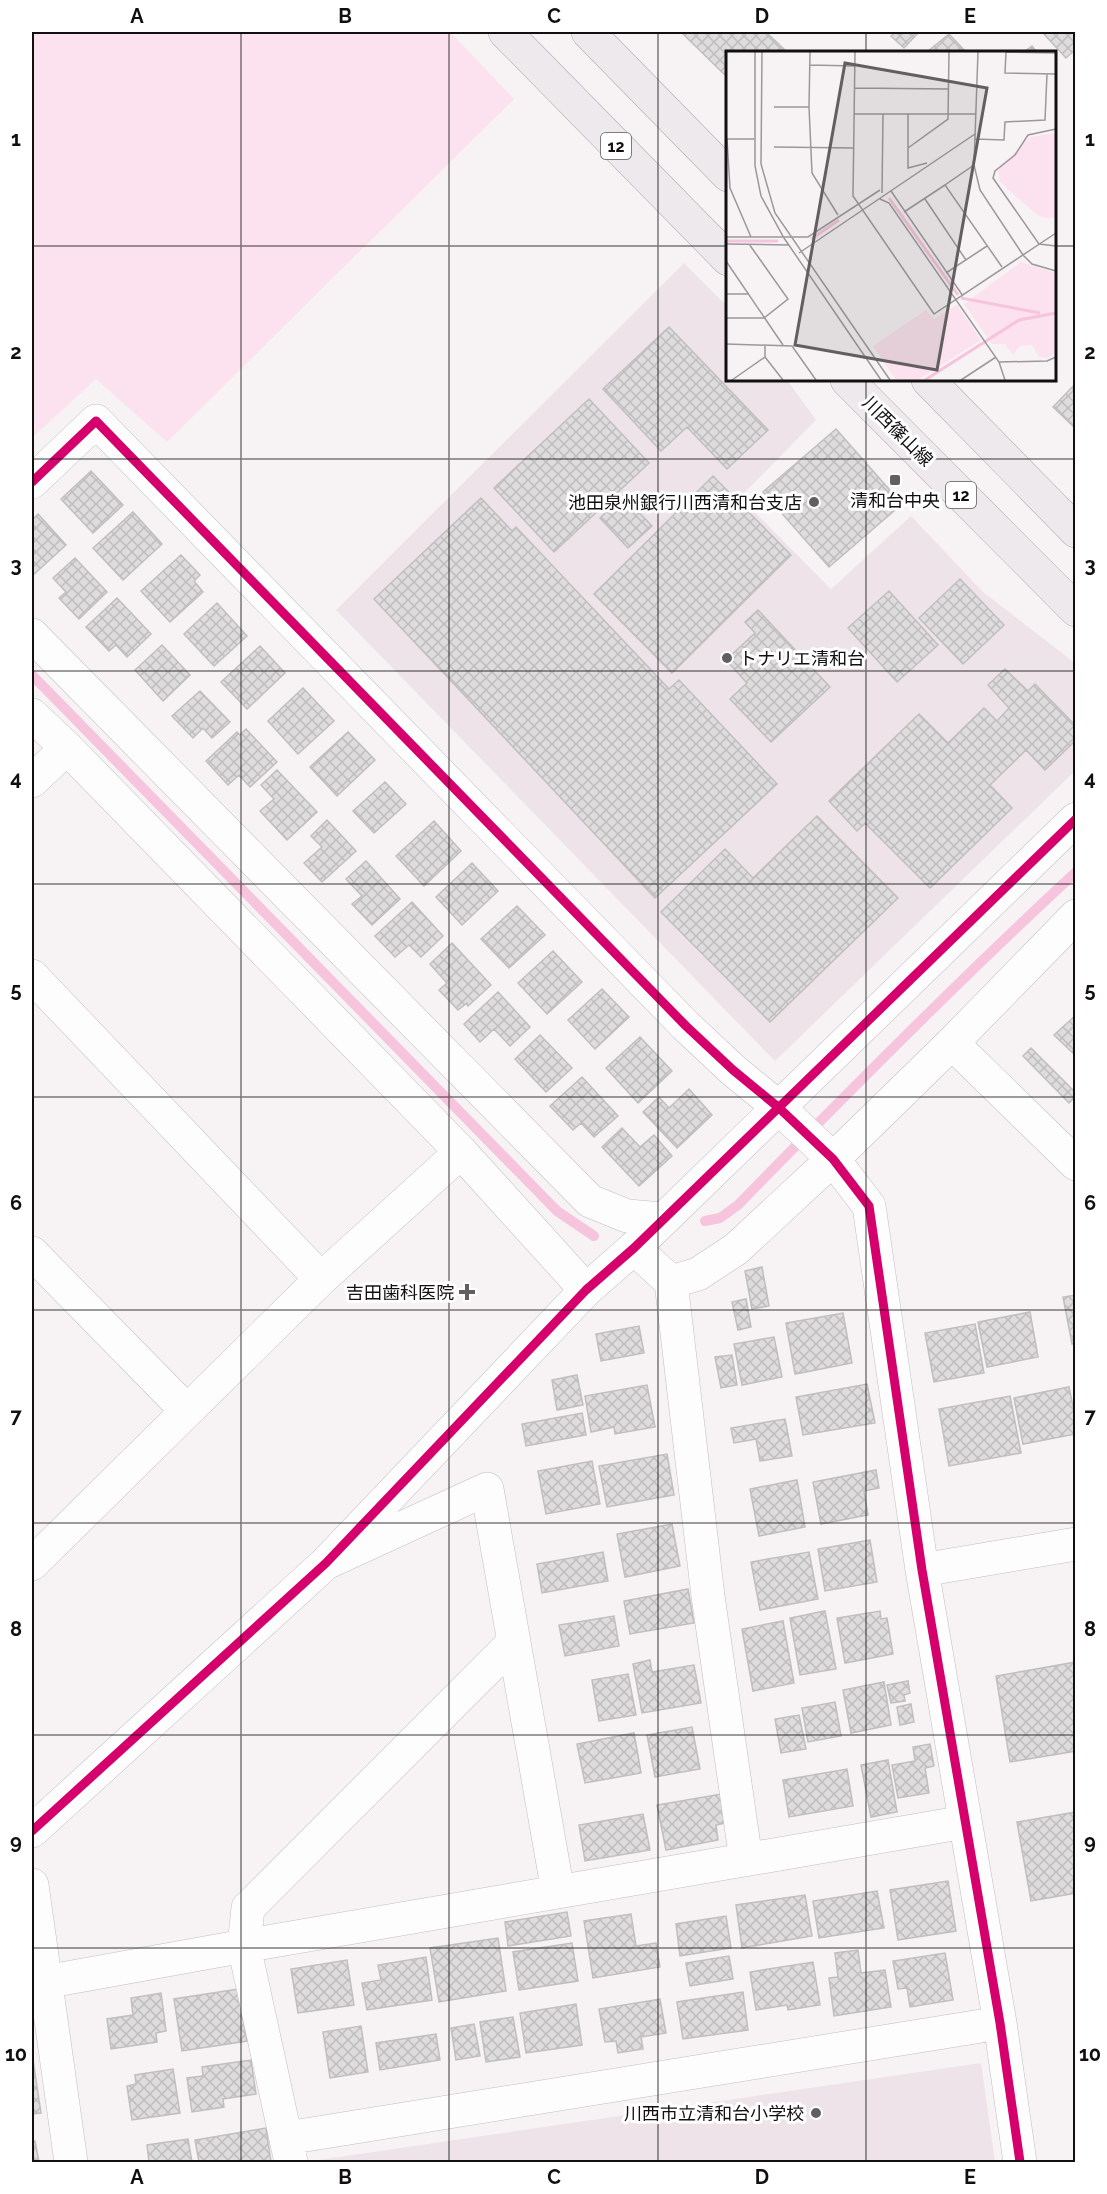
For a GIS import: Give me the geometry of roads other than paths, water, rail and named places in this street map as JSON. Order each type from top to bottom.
[{"type":"main road","name":"12","points":[[505,32],[726,257]]},
{"type":"main road","points":[[588,32],[726,173]]},
{"type":"main road","name":"川西篠山線","points":[[848,381],[1076,610]]},
{"type":"main road","points":[[929,381],[1076,531]]},
{"type":"street","points":[[32,482],[96,421],[686,1026],[828,1154],[869,1206],[922,1570],[1000,2023],[1020,2163]]},
{"type":"street","points":[[32,635],[590,1201],[627,1216],[663,1219]]},
{"type":"street","points":[[32,715],[67,748],[461,1152],[586,1290]]},
{"type":"street","points":[[32,781],[67,748]]},
{"type":"street","points":[[32,1831],[326,1563],[586,1290],[663,1219],[785,1114],[1076,819]]},
{"type":"street","points":[[670,1282],[698,1274],[736,1249],[828,1154],[952,1042],[1076,916]]},
{"type":"street","points":[[32,976],[321,1279]]},
{"type":"street","points":[[952,1042],[1076,1164]]},
{"type":"street","points":[[32,1564],[321,1279],[461,1152]]},
{"type":"street","points":[[634,1248],[670,1282],[708,1596],[746,1860]]},
{"type":"street","points":[[32,1253],[187,1411]]},
{"type":"street","points":[[326,1563],[486,1489],[558,1892]]},
{"type":"street","points":[[922,1570],[1076,1544]]},
{"type":"street","points":[[514,1642],[248,1908],[244,1946],[290,2150],[1000,2023]]},
{"type":"street","points":[[45,1982],[965,1822]]},
{"type":"street","points":[[32,1884],[71,2163]]},
{"type":"waterway","points":[[32,675],[557,1211],[594,1236]]},
{"type":"waterway","points":[[705,1221],[720,1218],[738,1205],[904,1037],[1076,872]]},
{"type":"place","name":"清和台中央","points":[[895,480]]},
{"type":"place","name":"池田泉州銀行川西清和台支店","points":[[814,502]]},
{"type":"place","name":"トナリエ清和台","points":[[727,658]]},
{"type":"place","name":"吉田歯科医院","points":[[467,1292]]},
{"type":"place","name":"川西市立清和台小学校","points":[[816,2113]]}]
